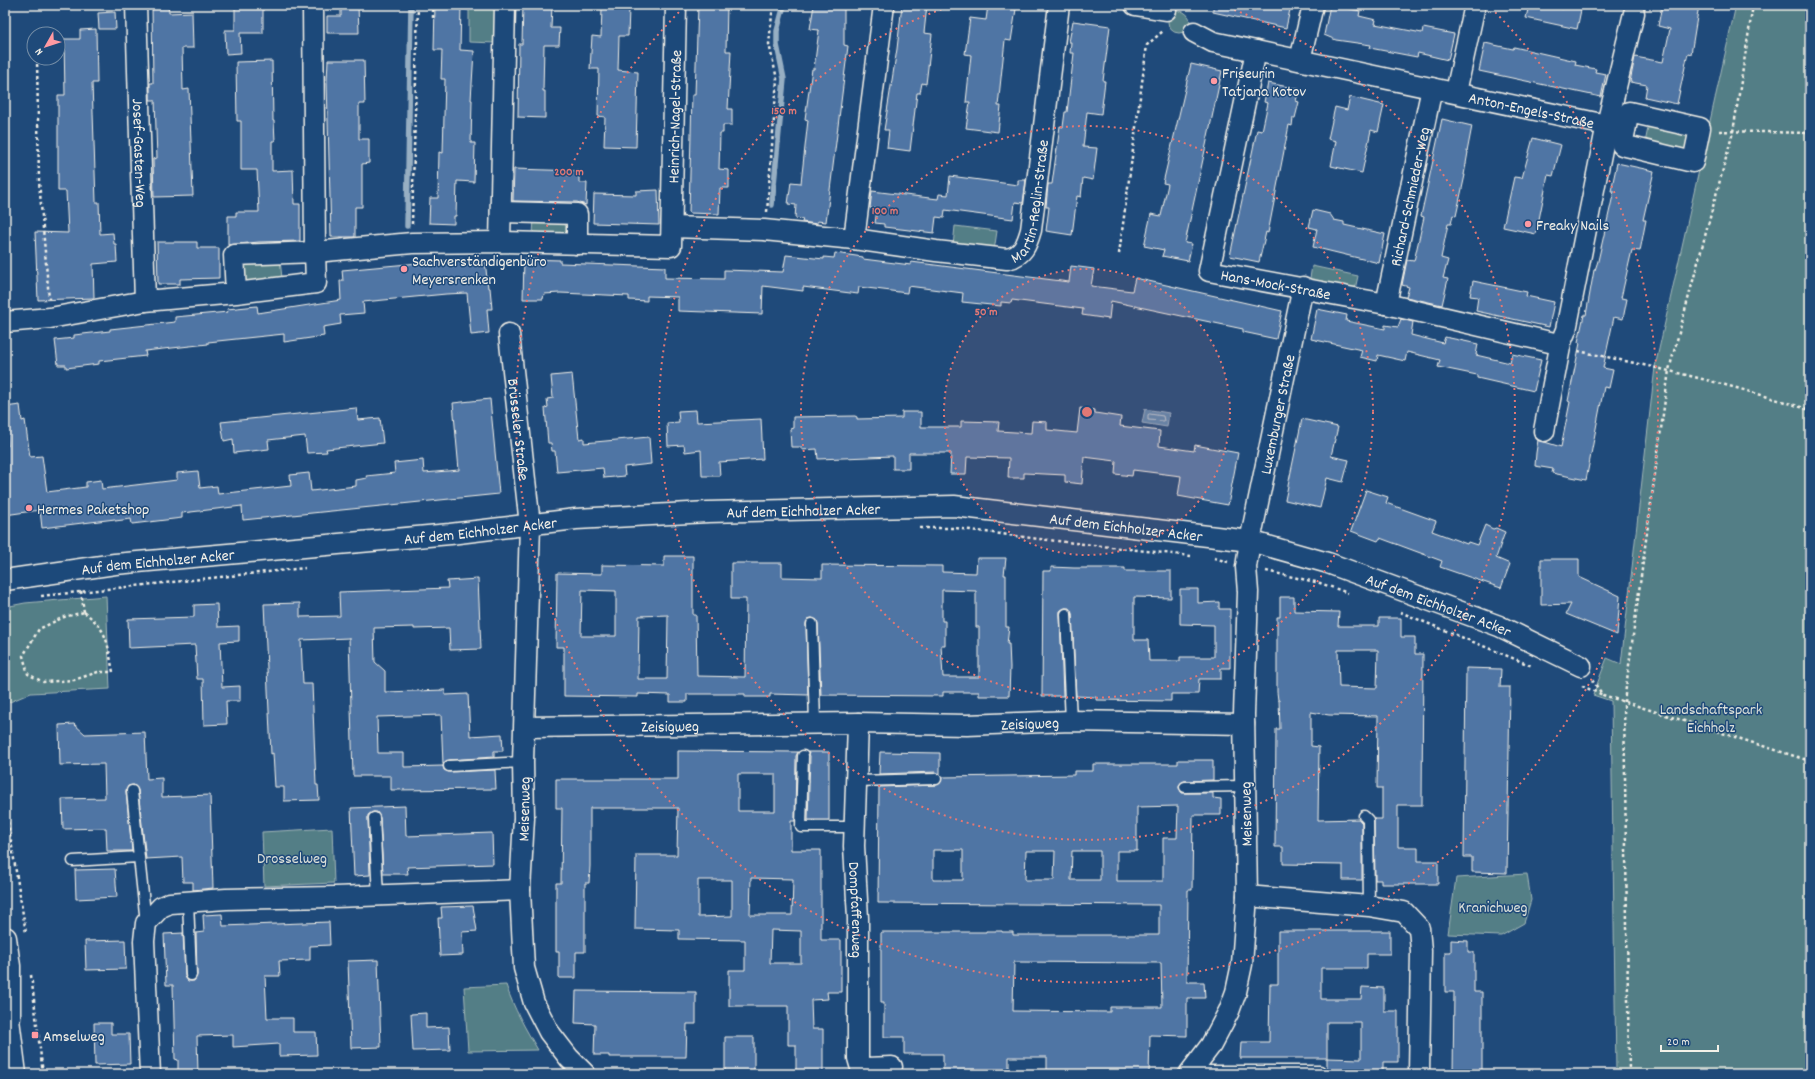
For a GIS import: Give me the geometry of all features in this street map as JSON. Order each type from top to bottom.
[{"type":"main road","points":[[5,938],[9,966],[7,1008],[15,1074]]},
{"type":"street","name":"Josef-Gasten-Weg","points":[[136,5],[145,301]]},
{"type":"street","points":[[5,322],[50,318],[145,301],[236,293],[316,283],[312,5]]},
{"type":"street","points":[[236,293],[234,255],[315,252],[412,243],[500,242],[505,5]]},
{"type":"street","name":"Heinrich-Nagel-Straße","points":[[500,242],[671,246],[676,5]]},
{"type":"street","points":[[854,239],[884,5]]},
{"type":"street","name":"Martin-Reglin-Straße","points":[[766,230],[854,239],[936,252],[1007,260],[1016,258],[1027,242],[1031,230],[1050,66],[1059,5]]},
{"type":"street","points":[[1135,5],[1166,10]]},
{"type":"street","points":[[1300,60],[1313,5]]},
{"type":"street","name":"Anton-Engels-Straße","points":[[1456,92],[1475,5]]},
{"type":"street","name":"Anton-Engels-Straße","points":[[1194,32],[1213,42],[1456,92],[1616,127],[1634,13]]},
{"type":"street","name":"Hans-Mock-Straße","points":[[1256,51],[1209,270],[1386,304],[1550,342],[1561,342]]},
{"type":"street","name":"Richard-Schmieder-Weg","points":[[1386,304],[1432,88]]},
{"type":"street","points":[[1544,431],[1561,342],[1566,330],[1616,127]]},
{"type":"street","points":[[501,212],[577,214],[577,244]]},
{"type":"street","points":[[672,227],[766,230]]},
{"type":"street","name":"Luxemburger Straße","points":[[1250,541],[1303,287]]},
{"type":"street","name":"Brüsseler Straße","points":[[509,334],[530,525]]},
{"type":"street","name":"Auf dem Eichholzer Acker","points":[[5,580],[115,564],[450,534],[576,519],[708,512],[954,506],[1250,541],[1328,563],[1499,626],[1578,674]]},
{"type":"street","name":"Meisenweg","points":[[530,525],[523,762],[524,818],[520,890],[524,968],[534,1003],[549,1032],[559,1046],[585,1074]]},
{"type":"street","name":"Meisenweg","points":[[1191,1072],[1211,1046],[1229,1011],[1236,992],[1242,964],[1247,896],[1244,724],[1248,592],[1246,567],[1250,541]]},
{"type":"street","name":"Zeisigweg","points":[[525,727],[815,723],[967,725],[1071,721],[1244,724]]},
{"type":"street","name":"Dompfaffenweg","points":[[858,723],[854,827],[858,918],[858,1058],[860,1065],[866,1068],[892,1067]]},
{"type":"street","points":[[150,1074],[144,941],[146,923],[161,907],[170,903],[188,901],[378,896],[520,890]]},
{"type":"street","points":[[1247,896],[1368,906],[1404,912],[1419,928],[1421,951],[1419,1074]]},
{"type":"lane","points":[[1066,614],[1071,721]]},
{"type":"lane","points":[[812,624],[815,723]]},
{"type":"lane","points":[[803,756],[801,827],[854,827]]},
{"type":"lane","points":[[449,766],[523,762]]},
{"type":"lane","points":[[856,781],[936,779]]},
{"type":"lane","points":[[1185,787],[1244,786]]},
{"type":"lane","points":[[132,791],[146,923]]},
{"type":"lane","points":[[1364,816],[1368,820],[1368,906]]},
{"type":"lane","points":[[374,818],[378,896]]},
{"type":"lane","points":[[73,861],[138,857]]},
{"type":"lane","points":[[188,901],[191,975]]},
{"type":"lane","points":[[1191,1072],[1320,1071],[1320,1074]]},
{"type":"path","points":[[412,243],[418,5]]},
{"type":"path","points":[[433,5],[433,18]]},
{"type":"path","points":[[766,230],[777,79],[769,44],[773,5]]},
{"type":"path","points":[[1629,1074],[1624,702],[1669,370],[1733,132],[1753,5]]},
{"type":"path","points":[[1119,254],[1147,45],[1163,30]]},
{"type":"path","points":[[37,66],[40,181],[50,318]]},
{"type":"path","points":[[1718,131],[1810,133]]},
{"type":"path","points":[[1561,342],[1571,350],[1669,370],[1810,410]]},
{"type":"path","points":[[917,528],[955,528],[1039,539],[1198,556]]},
{"type":"path","points":[[1214,558],[1320,584],[1350,594]]},
{"type":"path","points":[[36,597],[81,591],[309,568]]},
{"type":"path","points":[[80,569],[84,612],[97,622],[106,637],[113,672],[98,672],[74,680],[43,682],[28,674],[23,656],[39,629],[64,617],[84,612]]},
{"type":"path","points":[[1394,610],[1538,668]]},
{"type":"path","points":[[1578,674],[1603,695]]},
{"type":"path","points":[[1578,674],[1603,695],[1810,761]]},
{"type":"green space","points":[[466,5],[498,6],[496,43],[469,42],[469,10],[466,10]]},
{"type":"green space","name":"Landschaftspark Eichholz","points":[[1736,5],[1810,5],[1810,1074],[1616,1074],[1611,701],[1593,695],[1607,658],[1621,664],[1655,367]]},
{"type":"green space","points":[[1179,11],[1187,14],[1190,22],[1187,30],[1179,33],[1171,30],[1168,22],[1171,14]]},
{"type":"green space","points":[[1649,123],[1692,133],[1687,153],[1645,143]]},
{"type":"green space","points":[[534,218],[573,219],[572,236],[533,235]]},
{"type":"green space","points":[[955,226],[997,231],[994,251],[953,246]]},
{"type":"green space","points":[[240,260],[280,260],[282,278],[241,283]]},
{"type":"green space","points":[[1312,266],[1358,276],[1354,294],[1309,284]]},
{"type":"green space","points":[[106,596],[110,689],[31,693],[5,704],[5,607],[25,603]]},
{"type":"green space","name":"Drosselweg","points":[[332,828],[334,883],[264,886],[262,832]]},
{"type":"green space","name":"Kranichweg","points":[[1527,874],[1531,900],[1524,923],[1501,936],[1448,934],[1456,878]]},
{"type":"green space","points":[[506,985],[516,1010],[538,1050],[468,1051],[464,987]]},
{"type":"water","points":[[1145,409],[1169,413],[1167,427],[1142,423]]},
{"type":"building","points":[[152,5],[168,5],[169,13],[192,12],[193,48],[182,48],[183,90],[189,89],[193,196],[154,197],[153,159],[157,158],[155,100],[150,100],[150,83],[153,83]]},
{"type":"building","points":[[235,5],[263,5],[263,33],[240,33],[241,53],[226,54],[225,30],[235,30]]},
{"type":"building","points":[[341,5],[358,5],[359,33],[327,33],[327,16],[341,16]]},
{"type":"building","points":[[435,5],[461,5],[460,50],[474,51],[471,100],[471,143],[475,143],[474,182],[457,181],[456,216],[454,216],[454,224],[429,223],[430,198],[438,198],[439,152],[443,153],[445,79],[441,79],[442,50],[434,50]]},
{"type":"building","points":[[523,5],[552,5],[551,28],[560,28],[559,45],[544,45],[543,91],[545,91],[545,118],[518,117],[519,44],[522,44]]},
{"type":"building","points":[[698,5],[727,5],[726,51],[731,51],[728,109],[732,109],[732,125],[723,125],[723,133],[720,133],[719,169],[729,170],[729,188],[720,188],[719,214],[689,213],[692,95],[695,95]]},
{"type":"building","points":[[814,5],[839,5],[839,7],[844,7],[844,45],[848,46],[826,222],[817,221],[817,224],[802,222],[803,219],[795,218],[796,205],[788,204],[791,182],[801,183],[808,120],[805,119],[819,30],[810,29]]},
{"type":"building","points":[[902,5],[927,5],[924,33],[932,34],[926,84],[922,83],[920,93],[917,93],[910,151],[887,148],[889,130],[884,130],[897,49]]},
{"type":"building","points":[[988,5],[1016,9],[1011,41],[1005,40],[998,106],[1001,106],[998,132],[966,128],[970,102],[966,102],[971,55],[965,54],[970,18],[986,20]]},
{"type":"building","points":[[1213,5],[1291,5],[1286,28],[1213,12]]},
{"type":"building","points":[[1330,5],[1360,11],[1359,16],[1376,20],[1375,24],[1422,33],[1423,28],[1454,34],[1448,60],[1418,53],[1417,57],[1370,48],[1371,45],[1336,40],[1324,35]]},
{"type":"building","points":[[1529,5],[1546,5],[1563,9],[1564,5],[1582,5],[1577,29],[1526,18]]},
{"type":"building","points":[[1662,5],[1699,5],[1691,54],[1688,53],[1677,104],[1645,97],[1647,85],[1630,82],[1635,57],[1663,62],[1670,29],[1658,26]]},
{"type":"building","points":[[602,8],[629,9],[628,36],[619,36],[618,70],[638,72],[636,147],[604,146],[605,117],[598,116],[599,69],[590,69],[592,36],[601,37]]},
{"type":"building","points":[[115,12],[116,29],[99,29],[98,13]]},
{"type":"building","points":[[1073,21],[1110,26],[1103,81],[1105,81],[1101,114],[1087,112],[1083,147],[1097,148],[1093,180],[1083,178],[1081,197],[1077,196],[1072,235],[1046,231],[1049,207],[1046,207],[1048,184],[1052,184],[1060,126],[1063,127],[1065,112],[1067,112],[1074,53],[1070,53],[1071,42],[1069,42]]},
{"type":"building","points":[[96,29],[97,83],[92,83],[96,202],[99,202],[100,234],[113,233],[114,244],[116,244],[117,262],[93,264],[94,298],[38,300],[35,232],[68,233],[66,191],[58,191],[58,95],[65,95],[66,39],[80,39],[80,30]]},
{"type":"building","points":[[1485,43],[1513,49],[1514,47],[1576,61],[1575,65],[1596,69],[1595,72],[1606,74],[1601,97],[1479,71]]},
{"type":"building","points":[[328,60],[364,60],[365,104],[359,104],[359,139],[369,139],[369,163],[362,164],[362,207],[355,207],[355,237],[331,237],[327,81]]},
{"type":"building","points":[[272,61],[273,121],[275,141],[272,141],[272,171],[293,170],[294,204],[300,204],[300,241],[259,242],[228,245],[228,216],[236,216],[236,212],[259,212],[257,170],[241,170],[241,121],[237,121],[236,62]]},
{"type":"building","points":[[1191,64],[1222,71],[1185,243],[1192,244],[1188,261],[1162,256],[1164,250],[1144,246],[1151,214],[1161,216],[1168,184],[1163,183]]},
{"type":"building","points":[[1268,83],[1299,89],[1296,101],[1299,102],[1295,118],[1293,118],[1292,126],[1289,125],[1268,233],[1266,232],[1259,262],[1230,256],[1257,130],[1262,131],[1268,103],[1264,102]]},
{"type":"building","points":[[1350,97],[1384,105],[1378,132],[1371,130],[1362,173],[1331,166],[1336,141],[1328,139],[1335,107],[1347,110]]},
{"type":"building","points":[[1442,119],[1472,126],[1467,152],[1465,175],[1456,216],[1453,215],[1451,224],[1448,224],[1441,258],[1448,260],[1443,278],[1448,279],[1442,305],[1406,297],[1409,287],[1402,285],[1407,260],[1414,261],[1424,217],[1421,216]]},
{"type":"building","points":[[1533,138],[1561,145],[1553,176],[1548,175],[1536,234],[1503,227],[1514,177],[1522,178]]},
{"type":"building","points":[[1617,163],[1654,171],[1643,220],[1646,220],[1640,251],[1632,250],[1621,298],[1627,299],[1623,319],[1614,317],[1603,368],[1613,370],[1609,388],[1604,387],[1586,480],[1552,473],[1553,469],[1535,466],[1536,453],[1538,440],[1561,447],[1570,402],[1568,401],[1580,343],[1578,342],[1584,315],[1586,315],[1594,270],[1598,261],[1614,191],[1611,191]]},
{"type":"building","points":[[514,169],[579,171],[579,183],[587,183],[586,205],[577,202],[513,201]]},
{"type":"building","points":[[950,176],[1018,185],[1018,180],[1026,180],[1023,203],[1015,202],[1013,219],[945,210],[944,218],[936,217],[934,233],[884,227],[884,224],[875,223],[877,209],[870,208],[872,191],[938,199],[939,194],[948,195]]},
{"type":"building","points":[[658,190],[659,225],[593,223],[594,194],[636,195],[636,191]]},
{"type":"building","points":[[1313,210],[1330,214],[1334,220],[1344,222],[1344,225],[1385,234],[1379,263],[1313,247],[1317,229],[1309,227]]},
{"type":"building","points":[[157,242],[197,242],[197,248],[219,248],[219,278],[180,279],[180,284],[158,284]]},
{"type":"building","points":[[835,253],[863,257],[863,259],[911,265],[911,262],[1069,282],[1071,266],[1079,267],[1094,269],[1091,286],[1132,291],[1135,278],[1282,311],[1276,339],[1243,332],[1243,329],[1111,301],[1109,319],[1082,315],[1083,309],[1012,300],[1011,303],[1001,302],[1001,306],[962,302],[963,293],[908,286],[907,293],[859,287],[858,294],[803,287],[803,291],[763,286],[762,314],[678,311],[678,297],[647,296],[647,301],[629,300],[629,296],[560,293],[544,294],[543,299],[523,299],[524,259],[560,260],[560,263],[665,267],[665,278],[724,279],[724,270],[783,272],[786,255],[824,259],[824,257],[834,258]]},
{"type":"building","points":[[463,259],[463,262],[485,260],[492,309],[487,309],[489,333],[471,335],[467,293],[446,294],[363,302],[364,313],[340,315],[341,324],[323,327],[324,336],[284,342],[284,334],[208,342],[208,344],[145,351],[146,356],[99,361],[99,364],[66,368],[66,365],[58,365],[55,340],[74,338],[74,335],[110,331],[110,329],[175,322],[175,317],[228,312],[227,309],[257,306],[258,313],[341,300],[340,281],[343,281],[342,270]]},
{"type":"building","points":[[1473,281],[1527,292],[1526,296],[1554,302],[1549,327],[1476,311],[1478,297],[1470,296]]},
{"type":"building","points":[[1317,309],[1347,315],[1346,321],[1385,329],[1385,325],[1398,327],[1401,319],[1413,322],[1411,335],[1443,343],[1445,337],[1478,344],[1476,355],[1510,363],[1512,354],[1541,360],[1534,391],[1477,378],[1477,375],[1438,367],[1440,360],[1407,352],[1405,361],[1378,355],[1377,361],[1360,357],[1362,350],[1311,339]]},
{"type":"building","points":[[572,374],[579,439],[584,438],[584,443],[649,437],[651,464],[624,467],[625,476],[604,478],[603,468],[557,472],[555,451],[552,451],[551,443],[548,443],[545,408],[548,407],[547,399],[553,398],[551,376]]},
{"type":"building","points":[[490,399],[499,494],[243,520],[242,506],[182,513],[182,518],[132,524],[131,519],[115,521],[115,519],[42,528],[40,510],[5,515],[5,446],[8,446],[5,407],[20,405],[22,421],[25,420],[30,457],[42,456],[47,492],[86,487],[86,482],[101,480],[102,489],[177,480],[177,473],[198,471],[200,488],[217,486],[218,494],[291,486],[290,475],[309,473],[311,491],[356,486],[356,480],[367,478],[366,476],[395,473],[394,463],[423,460],[424,473],[459,470],[453,403]]},
{"type":"building","points":[[356,408],[358,420],[380,418],[383,443],[326,449],[327,452],[307,453],[305,436],[268,440],[269,449],[234,453],[233,439],[224,441],[221,422]]},
{"type":"building","points":[[1080,408],[1095,410],[1095,413],[1121,417],[1120,426],[1160,431],[1159,446],[1194,451],[1195,445],[1238,453],[1228,505],[1178,496],[1181,476],[1133,470],[1132,476],[1115,474],[1116,461],[1084,457],[1082,484],[1065,482],[1065,475],[1024,473],[1024,478],[1008,478],[1009,458],[967,457],[966,474],[950,474],[951,453],[909,453],[909,469],[893,469],[893,456],[818,459],[817,449],[802,450],[802,447],[791,447],[790,429],[793,428],[793,417],[855,416],[857,419],[902,418],[902,412],[921,412],[921,427],[961,427],[961,421],[999,422],[998,431],[1031,433],[1032,421],[1047,422],[1047,430],[1077,433]]},
{"type":"building","points":[[696,410],[697,422],[761,419],[763,459],[719,462],[720,476],[702,476],[701,450],[685,452],[684,445],[668,446],[667,423],[679,422],[678,411]]},
{"type":"building","points":[[1302,419],[1338,427],[1331,456],[1349,460],[1343,482],[1327,478],[1320,508],[1285,500]]},
{"type":"building","points":[[1366,490],[1388,497],[1386,503],[1436,521],[1432,531],[1467,544],[1468,542],[1477,545],[1485,525],[1505,532],[1496,558],[1510,564],[1501,588],[1440,567],[1442,561],[1380,538],[1378,541],[1351,531]]},
{"type":"building","points":[[664,556],[693,556],[693,615],[696,615],[697,676],[745,677],[746,599],[731,599],[731,563],[782,563],[782,577],[822,578],[822,565],[942,566],[942,572],[976,573],[977,558],[1006,558],[1004,575],[1006,575],[1006,627],[1009,627],[1007,644],[1009,644],[1010,667],[1009,696],[979,696],[979,692],[943,692],[943,696],[821,695],[818,624],[817,620],[812,618],[808,619],[806,624],[808,695],[770,694],[770,697],[745,697],[745,694],[687,694],[687,702],[670,702],[670,695],[638,694],[638,697],[564,696],[564,647],[556,647],[557,573],[602,574],[602,565],[664,566]],"holes":[[[582,590],[616,591],[616,636],[581,636]],[[942,590],[976,591],[976,627],[979,627],[979,677],[943,677],[941,645],[945,645],[945,621],[942,621]],[[668,615],[667,679],[638,679],[639,616]]]},
{"type":"building","points":[[1541,559],[1579,559],[1579,577],[1620,596],[1617,635],[1566,614],[1571,604],[1541,605]]},
{"type":"building","points":[[1051,567],[1125,568],[1125,571],[1171,571],[1171,598],[1134,597],[1134,640],[1148,640],[1149,661],[1180,661],[1180,657],[1214,657],[1214,625],[1180,624],[1180,589],[1198,589],[1198,603],[1219,602],[1219,609],[1230,609],[1230,668],[1221,668],[1221,679],[1199,679],[1198,694],[1171,694],[1171,701],[1096,700],[1096,697],[1076,696],[1072,614],[1069,608],[1065,608],[1060,611],[1063,696],[1042,696],[1043,571],[1051,571]]},
{"type":"building","points":[[478,579],[481,649],[450,650],[449,628],[374,628],[375,662],[385,671],[385,692],[445,690],[445,695],[468,694],[470,736],[502,734],[503,751],[494,751],[494,757],[449,760],[443,764],[441,715],[377,717],[378,753],[404,753],[404,767],[443,766],[444,770],[449,772],[495,770],[496,789],[391,790],[391,776],[353,776],[349,638],[301,640],[303,684],[312,684],[316,785],[318,785],[319,800],[284,801],[284,787],[275,787],[273,753],[271,754],[264,604],[300,603],[300,617],[340,616],[339,592],[448,588],[447,581]]},
{"type":"building","points":[[1280,597],[1294,597],[1294,611],[1339,612],[1338,626],[1379,626],[1379,618],[1401,618],[1401,637],[1415,637],[1415,654],[1423,654],[1422,805],[1398,805],[1398,847],[1418,847],[1418,861],[1438,861],[1438,884],[1381,884],[1381,880],[1375,880],[1374,819],[1382,819],[1382,788],[1377,788],[1378,716],[1329,715],[1311,712],[1311,746],[1319,747],[1318,820],[1359,819],[1362,823],[1362,880],[1343,880],[1343,865],[1283,864],[1283,847],[1275,847],[1276,729],[1280,729],[1279,700],[1277,692],[1277,617],[1280,617]],"holes":[[[1338,650],[1378,650],[1377,688],[1339,687]]]},
{"type":"building","points":[[217,604],[218,627],[239,626],[239,641],[220,642],[222,687],[240,686],[240,701],[226,701],[227,724],[204,725],[203,679],[197,679],[195,645],[129,648],[128,619],[194,617],[194,605]]},
{"type":"building","points":[[1466,668],[1501,669],[1500,687],[1510,687],[1507,873],[1472,872],[1472,857],[1464,857]]},
{"type":"building","points":[[74,724],[85,734],[145,732],[147,779],[162,778],[162,797],[210,795],[213,888],[193,890],[193,882],[183,882],[182,857],[146,859],[138,790],[134,785],[128,786],[126,791],[132,851],[107,851],[106,828],[63,829],[62,799],[105,798],[104,764],[60,765],[59,725]]},
{"type":"building","points":[[678,751],[798,752],[796,756],[795,821],[791,821],[791,850],[821,850],[821,940],[841,940],[841,992],[827,992],[828,999],[811,1000],[812,1029],[823,1029],[823,1074],[796,1074],[796,1045],[788,1045],[788,1006],[729,1006],[729,970],[745,970],[745,940],[679,939],[679,930],[635,929],[636,855],[677,855],[678,808],[590,808],[589,883],[585,883],[585,952],[576,952],[576,978],[559,978],[559,952],[556,952],[556,883],[561,883],[562,808],[556,808],[556,779],[678,779]],"holes":[[[738,774],[775,774],[775,811],[738,811]],[[751,878],[793,879],[792,915],[750,915]],[[698,880],[732,880],[732,916],[698,917]],[[771,930],[801,931],[801,963],[770,963]]]},
{"type":"building","points":[[808,752],[829,752],[829,820],[808,820],[810,756]]},
{"type":"building","points":[[880,752],[940,753],[940,774],[936,772],[879,774]]},
{"type":"building","points":[[1178,760],[1213,760],[1213,780],[1184,781],[1180,784],[1179,788],[1182,793],[1213,793],[1213,798],[1221,799],[1221,815],[1193,815],[1192,890],[1188,890],[1187,982],[1204,982],[1205,998],[1187,998],[1187,1036],[1150,1035],[1149,1074],[1047,1074],[1047,1057],[1009,1057],[1009,1074],[943,1074],[943,1054],[904,1054],[904,1037],[884,1037],[884,1003],[881,1003],[881,932],[1002,931],[1013,932],[1013,935],[1159,935],[1159,905],[878,903],[879,787],[937,785],[941,782],[942,777],[1074,775],[1074,771],[1093,771],[1093,764],[1178,764]],"holes":[[[1178,806],[1177,838],[1163,838],[1163,881],[1117,881],[1117,851],[1137,851],[1137,807]],[[933,850],[963,850],[963,880],[933,880]],[[1026,851],[1055,851],[1054,880],[1025,880]],[[1072,851],[1100,851],[1100,880],[1071,880]],[[1014,962],[1161,963],[1162,1007],[1110,1007],[1110,1012],[1013,1011]]]},
{"type":"building","points":[[405,806],[406,836],[492,833],[493,864],[407,867],[408,874],[383,874],[380,818],[377,812],[373,812],[368,815],[370,875],[354,876],[351,808]]},
{"type":"building","points":[[115,869],[117,897],[76,899],[75,870]]},
{"type":"building","points":[[473,906],[477,931],[462,932],[463,955],[440,956],[438,918],[442,918],[441,907]]},
{"type":"building","points":[[222,914],[223,926],[329,922],[330,945],[310,946],[310,960],[279,961],[280,976],[265,976],[267,1018],[293,1018],[293,1032],[316,1032],[317,1055],[279,1056],[279,1044],[233,1047],[233,1035],[197,1036],[198,1073],[178,1073],[178,1060],[175,1059],[173,985],[166,985],[164,934],[183,933],[185,976],[188,981],[194,981],[197,975],[196,933],[204,932],[203,915]]},
{"type":"building","points":[[1278,931],[1390,931],[1390,954],[1367,954],[1367,968],[1321,968],[1321,999],[1361,999],[1362,987],[1384,988],[1384,1011],[1398,1011],[1398,1062],[1383,1062],[1383,1074],[1327,1074],[1327,1058],[1240,1058],[1241,1042],[1269,1042],[1270,984],[1278,984]],"holes":[[[1327,1022],[1361,1022],[1361,1059],[1327,1058]]]},
{"type":"building","points":[[125,940],[126,969],[86,970],[85,941]]},
{"type":"building","points":[[1451,940],[1468,941],[1468,952],[1474,952],[1474,992],[1482,992],[1482,1072],[1453,1074],[1454,992],[1445,992],[1445,952],[1451,952]]},
{"type":"building","points":[[378,960],[381,1047],[351,1048],[348,961]]},
{"type":"building","points":[[576,991],[696,992],[696,1024],[687,1024],[686,1057],[609,1057],[609,1055],[594,1055],[595,1024],[575,1023]]},
{"type":"building","points":[[426,1013],[426,1028],[449,1027],[450,1050],[413,1051],[411,1014]]},
{"type":"building","points":[[94,1023],[111,1023],[111,1034],[129,1034],[130,1064],[95,1065]]},
{"type":"building","points":[[725,1037],[754,1037],[754,1074],[725,1074]]},
{"type":"waterway","points":[[407,226],[411,5]]},
{"type":"waterway","points":[[772,205],[784,79],[777,45],[777,31],[784,5]]},
{"type":"place","name":"Friseurin Tatjana Kotov","points":[[1214,81]]},
{"type":"place","name":"Freaky Nails","points":[[1528,224]]},
{"type":"place","name":"Sachverständigenbüro Meyersrenken","points":[[404,269]]},
{"type":"place","name":"Hermes Paketshop","points":[[29,508]]},
{"type":"place","name":"Amselweg","points":[[35,1035]]}]
